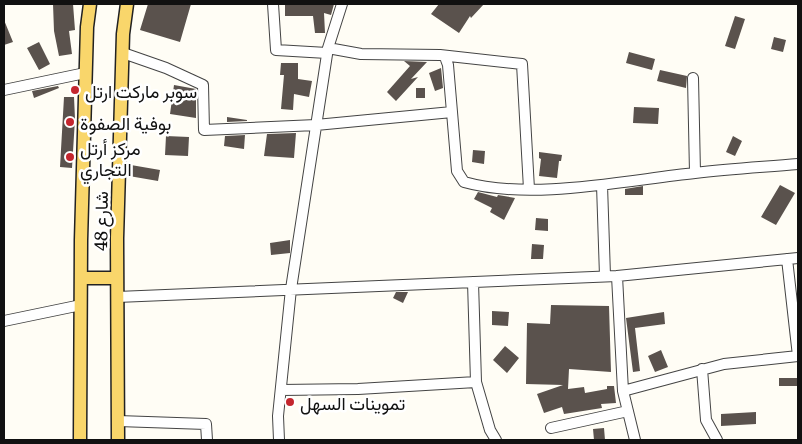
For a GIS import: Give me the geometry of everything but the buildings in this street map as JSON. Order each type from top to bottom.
[{"type":"main road","name":"شارع 48","points":[[80,440],[85,73],[90,4]]},
{"type":"main road","name":"شارع 48","points":[[118,440],[117,278],[123,53],[127,4]]},
{"type":"main road","points":[[81,278],[117,278]]},
{"type":"street","points":[[274,4],[276,50],[328,50],[361,54],[445,57],[522,64],[529,189]]},
{"type":"street","points":[[279,440],[281,390],[291,289],[328,50],[342,4]]},
{"type":"street","points":[[123,53],[166,68],[203,85],[204,130],[316,125],[452,112]]},
{"type":"street","points":[[445,57],[448,65],[457,171],[464,182],[482,187],[529,189],[602,185],[695,173],[798,164]]},
{"type":"street","points":[[4,90],[85,73]]},
{"type":"street","points":[[693,78],[695,173]]},
{"type":"street","points":[[602,185],[605,276]]},
{"type":"street","points":[[117,297],[617,276],[798,258]]},
{"type":"street","points":[[623,391],[724,364],[798,356],[787,259]]},
{"type":"street","points":[[617,276],[623,391],[636,440]]},
{"type":"street","points":[[473,282],[476,382],[490,430],[496,440]]},
{"type":"street","points":[[4,321],[81,305]]},
{"type":"street","points":[[702,370],[706,420],[717,440]]},
{"type":"street","points":[[281,390],[358,389],[476,382]]},
{"type":"street","points":[[551,428],[628,411]]},
{"type":"street","points":[[118,421],[206,424],[207,440]]},
{"type":"place","name":"سوبر ماركت ارتل","points":[[75,90]]},
{"type":"place","name":"بوفية الصفوة","points":[[70,122]]},
{"type":"place","name":"مركز أرتل التجاري","points":[[70,157]]},
{"type":"place","name":"تموينات السهل","points":[[290,402]]}]
